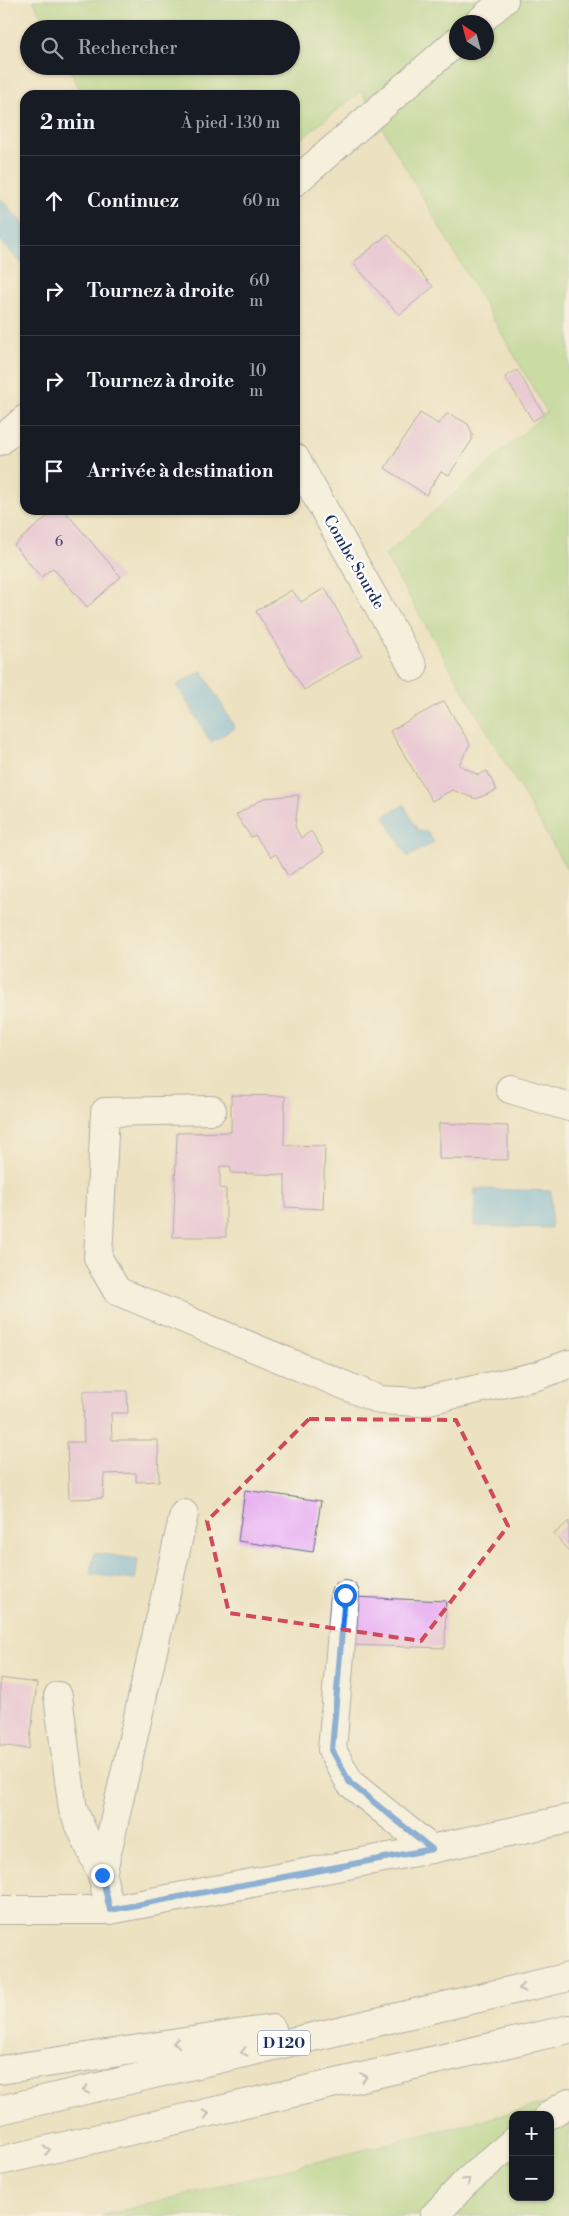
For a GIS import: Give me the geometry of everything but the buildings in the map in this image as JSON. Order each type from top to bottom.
[{"type":"main road","points":[[486,15],[504,0]]},
{"type":"main road","points":[[300,178],[449,48]]},
{"type":"main road","points":[[0,441],[20,423]]},
{"type":"main road","name":"Combe Sourde","points":[[300,467],[413,666]]},
{"type":"main road","points":[[510,1089],[569,1107]]},
{"type":"main road","points":[[212,1110],[105,1112],[98,1258],[117,1291],[380,1400],[419,1402],[536,1376],[569,1364]]},
{"type":"main road","points":[[102,1875],[184,1514]]},
{"type":"main road","points":[[345,1595],[332,1750],[350,1783],[432,1849]]},
{"type":"main road","points":[[58,1696],[73,1810],[102,1875],[110,1910]]},
{"type":"main road","points":[[0,1910],[110,1910],[432,1849],[569,1818]]},
{"type":"main road","name":"D 120","points":[[0,2110],[569,1977]]},
{"type":"main road","points":[[0,2070],[484,1997]]},
{"type":"main road","points":[[0,2161],[569,2029]]},
{"type":"main road","points":[[554,2112],[569,2103]]},
{"type":"main road","points":[[434,2216],[466,2181],[509,2145]]},
{"type":"highlighted area","points":[[309,1419],[456,1420],[508,1526],[421,1641],[229,1613],[207,1521]]},
{"type":"green space","points":[[33,0],[569,0],[569,873],[385,555],[547,412],[361,91],[300,140],[300,90],[80,90],[73,75],[300,75],[300,20],[43,20]]},
{"type":"green space","points":[[569,2098],[569,2216],[101,2216],[509,2113],[509,2201],[554,2201],[554,2111],[517,2111]]},
{"type":"water","points":[[0,198],[20,220],[20,262],[0,240]]},
{"type":"water","points":[[202,671],[235,728],[211,742],[177,685]]},
{"type":"water","points":[[404,805],[418,831],[427,831],[434,842],[408,857],[384,816]]},
{"type":"water","points":[[475,1189],[551,1191],[551,1228],[474,1226]]},
{"type":"water","points":[[94,1553],[138,1559],[135,1580],[91,1574]]},
{"type":"route","points":[[102,1875],[110,1910],[432,1849],[350,1783],[332,1750],[345,1595]]}]
